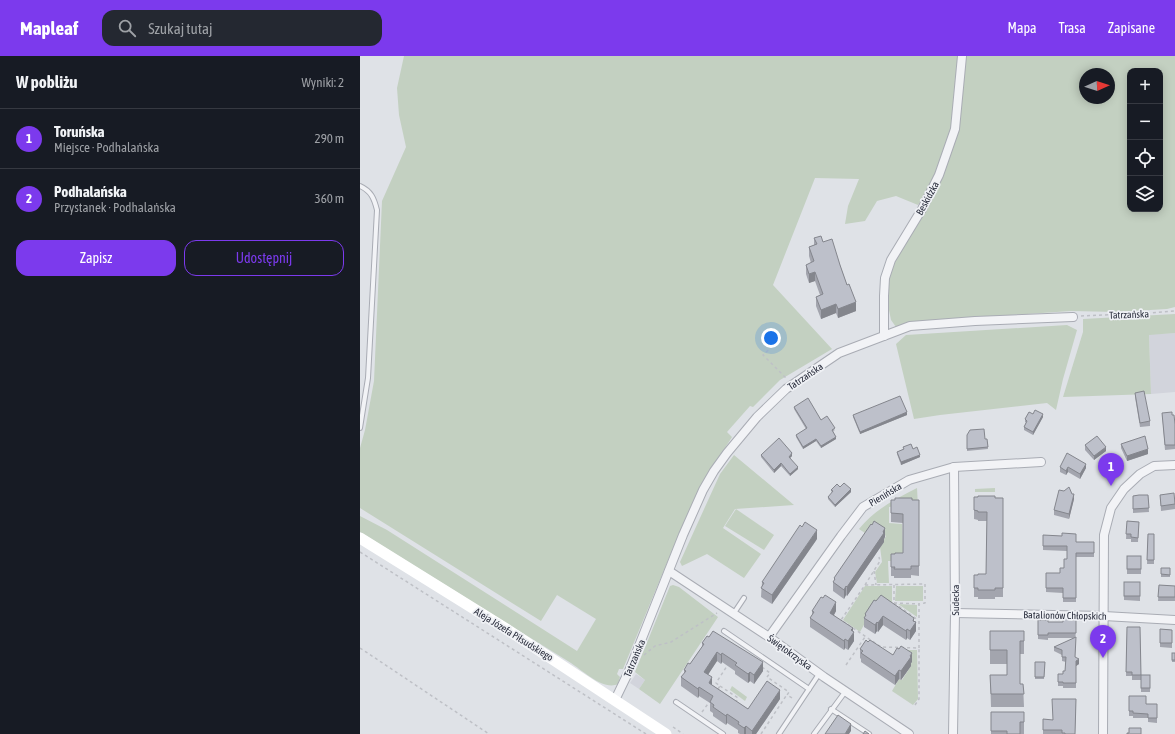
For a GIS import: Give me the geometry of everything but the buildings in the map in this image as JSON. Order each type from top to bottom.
[{"type":"main road","name":"Aleja Józefa Piłsudskiego","points":[[360,538],[508,630],[666,734]]},
{"type":"street","name":"Beskidzka","points":[[884,336],[885,278],[891,260],[922,209],[939,175],[955,129],[962,56]]},
{"type":"street","name":"Tatrzańska","points":[[615,700],[692,512],[714,471],[757,417],[786,389],[840,353],[910,326],[975,321],[1073,317]]},
{"type":"street","name":"Pienińska","points":[[769,637],[863,507],[909,480],[954,467],[1041,462]]},
{"type":"street","points":[[1103,734],[1104,535],[1111,508],[1124,489],[1140,474],[1154,466],[1175,465]]},
{"type":"street","name":"Sudecka","points":[[953,734],[955,613],[954,467]]},
{"type":"street","name":"Świętokrzyska","points":[[669,571],[769,637],[909,734]]},
{"type":"street","name":"Batalionów Chłopskich","points":[[955,613],[1104,616],[1175,620]]},
{"type":"lane","points":[[360,186],[368,189],[375,200],[376,210],[368,378],[360,428]]},
{"type":"lane","points":[[734,614],[744,598]]},
{"type":"lane","points":[[724,630],[808,689]]},
{"type":"lane","points":[[779,734],[819,673]]},
{"type":"lane","points":[[814,734],[831,709],[846,691]]},
{"type":"lane","points":[[676,702],[723,734]]},
{"type":"lane","points":[[831,709],[869,734]]},
{"type":"path","name":"Tatrzańska","points":[[1073,317],[1149,314],[1175,311]]},
{"type":"path","points":[[778,342],[763,355],[784,377],[784,385],[786,389]]},
{"type":"path","points":[[360,552],[646,734]]},
{"type":"path","points":[[879,557],[880,561],[874,571],[841,620],[881,647],[919,648]]},
{"type":"path","points":[[874,571],[876,585]]},
{"type":"path","points":[[865,584],[925,584],[925,603],[894,603]]},
{"type":"path","points":[[894,585],[894,603]]},
{"type":"path","points":[[894,603],[918,620]]},
{"type":"path","points":[[915,705],[919,699],[918,604]]},
{"type":"path","points":[[644,655],[655,646],[671,642],[718,612]]},
{"type":"path","points":[[846,666],[865,637]]},
{"type":"path","points":[[360,648],[489,734]]},
{"type":"path","points":[[729,663],[716,683],[738,698],[733,707]]},
{"type":"path","points":[[757,664],[770,673],[767,677],[789,692],[761,734]]},
{"type":"path","points":[[716,692],[720,686]]},
{"type":"path","points":[[787,695],[799,702]]},
{"type":"path","points":[[698,717],[711,698]]},
{"type":"shaded area","points":[[1175,333],[1175,392],[1151,394],[1149,334]]},
{"type":"shaded area","points":[[636,674],[645,680],[639,689],[630,683]]},
{"type":"green space","points":[[404,56],[959,56],[952,126],[930,187],[918,205],[896,196],[877,201],[865,221],[845,224],[848,206],[859,179],[815,178],[773,285],[832,349],[780,380],[753,407],[750,406],[727,432],[732,437],[702,484],[676,541],[623,669],[619,669],[617,674],[620,677],[618,684],[606,685],[600,683],[571,663],[360,532],[360,516],[387,530],[577,651],[596,619],[557,595],[541,621],[360,508],[360,448],[365,430],[374,381],[382,201],[406,147],[399,115],[397,88]]},
{"type":"green space","points":[[965,56],[1175,56],[1175,307],[1167,309],[1117,312],[1071,311],[981,317],[911,323],[896,327],[891,320],[887,300],[887,289],[891,266],[931,201],[940,183],[957,127],[961,108]]},
{"type":"green space","points":[[1175,314],[1175,333],[1149,335],[1151,394],[1063,397],[1083,332],[1083,319]]},
{"type":"green space","points":[[1067,325],[1077,330],[1056,410],[1047,403],[914,419],[896,344],[906,335]]},
{"type":"green space","points":[[734,455],[794,505],[735,509],[723,528],[761,554],[744,578],[707,554],[682,566],[680,562],[720,474]]},
{"type":"green space","points":[[917,488],[918,507],[889,507],[889,523],[902,524],[903,561],[888,561],[889,583],[877,583],[875,572],[882,562],[880,547],[886,536],[874,527],[868,535],[859,529],[879,510]]},
{"type":"green space","points":[[995,488],[995,492],[975,492],[975,489]]},
{"type":"green space","points":[[736,509],[774,535],[764,550],[725,526]]},
{"type":"green space","points":[[673,585],[679,587],[718,617],[660,704],[639,689],[645,680],[635,672],[670,586]]},
{"type":"green space","points":[[865,586],[892,586],[892,603],[865,623],[860,632],[843,620]]},
{"type":"green space","points":[[896,586],[923,586],[923,601],[895,601]]},
{"type":"green space","points":[[898,604],[917,605],[917,617]]},
{"type":"green space","points":[[901,650],[917,650],[918,699],[913,705],[892,691],[899,679],[902,680],[911,666]]},
{"type":"green space","points":[[732,686],[747,697],[745,701],[730,690]]},
{"type":"place","name":"Toruńska","points":[[1111,486]]},
{"type":"place","name":"Podhalańska","points":[[1103,658]]}]
